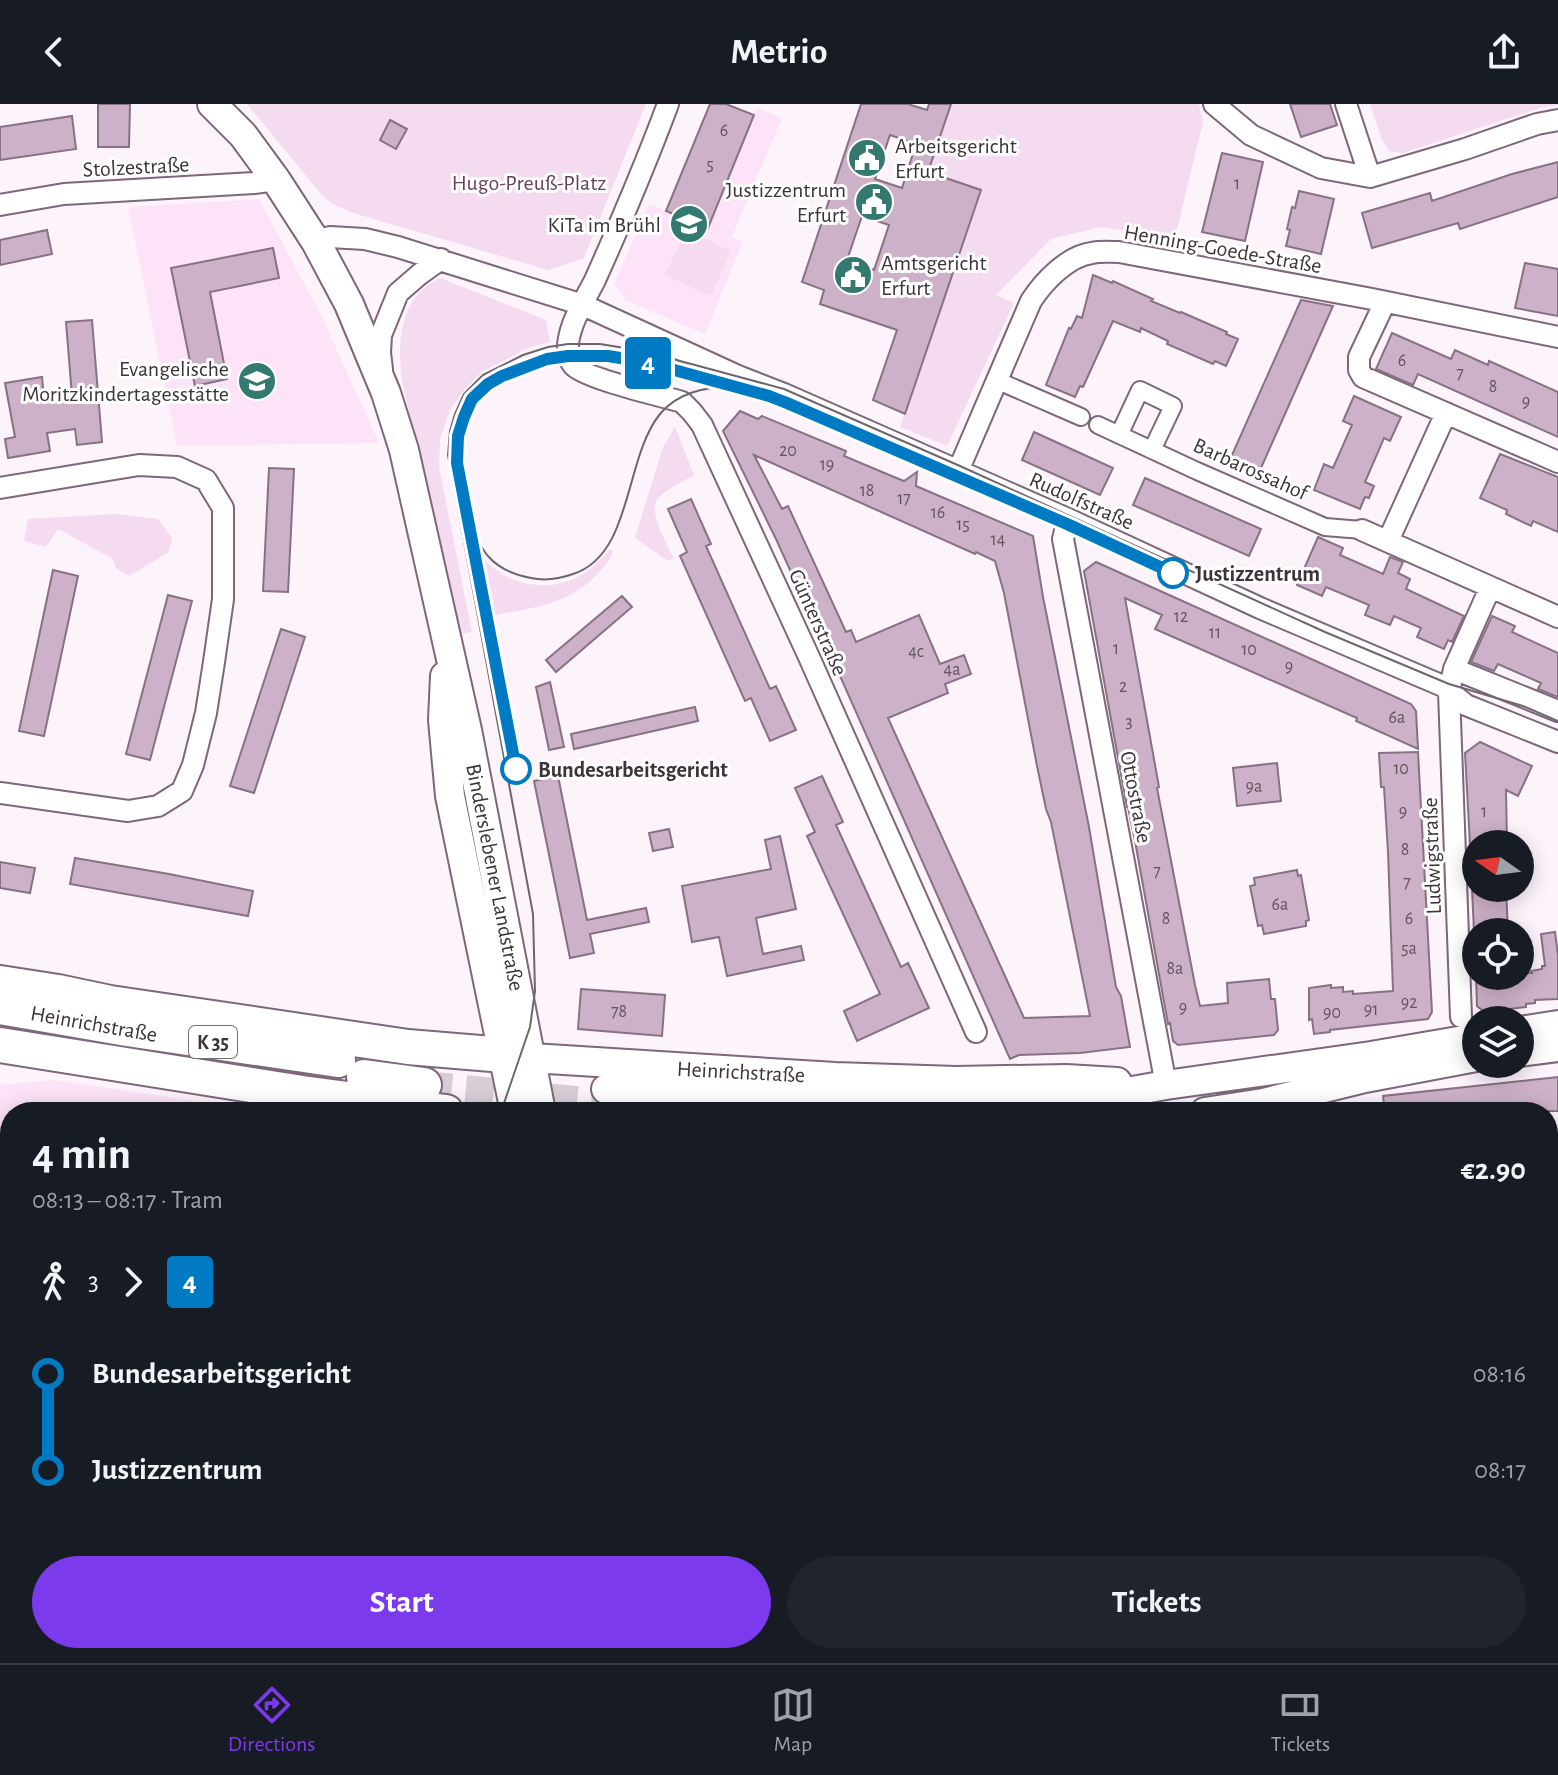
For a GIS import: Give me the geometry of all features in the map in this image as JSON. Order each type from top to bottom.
[{"type":"highway","name":"K 35","points":[[0,983],[110,1003],[393,1045],[518,1057]]},
{"type":"highway","name":"Heinrichstraße","points":[[0,1007],[425,1078],[316,1071],[0,1022]]},
{"type":"highway","name":"K 35","points":[[0,1045],[374,1102]]},
{"type":"main road","name":"Binderslebener Landstraße","points":[[212,104],[243,135],[316,242],[349,304],[386,393],[404,450],[447,643],[443,720],[450,796],[484,968],[537,1102]]},
{"type":"main road","points":[[1534,1029],[1558,1025]]},
{"type":"main road","name":"Heinrichstraße","points":[[1027,1102],[1082,1100],[1371,1056],[1462,1030]]},
{"type":"main road","points":[[1534,1050],[1558,1047]]},
{"type":"main road","name":"Binderslebener Landstraße","points":[[516,1102],[518,1057]]},
{"type":"main road","name":"Heinrichstraße","points":[[518,1057],[835,1077],[956,1081],[1066,1079],[1166,1085]]},
{"type":"main road","points":[[1267,1102],[1365,1078],[1462,1060]]},
{"type":"main road","name":"Heinrichstraße","points":[[672,1102],[606,1096],[860,1102]]},
{"type":"street","points":[[316,242],[330,237],[365,239],[441,259],[583,305],[668,104]]},
{"type":"street","points":[[1214,104],[1251,135],[1321,168],[1370,177],[1558,120]]},
{"type":"street","points":[[1346,104],[1370,177]]},
{"type":"street","name":"Stolzestraße","points":[[0,205],[64,194],[276,180]]},
{"type":"street","name":"Henning-Goede-Straße","points":[[958,471],[1031,301],[1044,281],[1067,264],[1090,253],[1119,252],[1558,337]]},
{"type":"street","points":[[386,393],[380,353],[381,335],[388,314],[398,293],[441,259]]},
{"type":"street","points":[[1385,302],[1359,357],[1359,370],[1363,377],[1558,462]]},
{"type":"street","name":"Rudolfstraße","points":[[583,305],[1068,519],[1260,608],[1443,686],[1466,705],[1558,742]]},
{"type":"street","name":"Günterstraße","points":[[583,305],[573,323],[568,344],[568,356],[573,366],[588,375],[682,402],[702,425],[976,1032]]},
{"type":"street","points":[[996,380],[1081,417]]},
{"type":"street","points":[[1119,435],[1140,390],[1173,406],[1152,450]]},
{"type":"street","points":[[1388,541],[1446,413]]},
{"type":"street","name":"Barbarossahof","points":[[1098,425],[1325,527],[1362,530],[1558,617]]},
{"type":"street","points":[[0,488],[139,465],[177,467],[206,480],[223,508],[223,599],[206,713],[193,765],[182,791],[158,806],[128,811],[0,793]]},
{"type":"street","name":"Ottostraße","points":[[1068,519],[1063,539],[1166,1085]]},
{"type":"street","points":[[1449,692],[1454,669],[1490,588]]},
{"type":"street","points":[[1454,669],[1558,711]]},
{"type":"street","name":"Ludwigstraße","points":[[1449,692],[1468,1006]]},
{"type":"shaded area","name":"KiTa im Brühl","points":[[710,104],[726,104],[753,115],[757,108],[782,118],[732,237],[743,242],[705,334],[625,300],[614,284],[649,204],[666,211]]},
{"type":"shaded area","name":"Evangelische Moritzkindertagesstätte","points":[[259,199],[323,319],[379,443],[177,446],[128,207]]},
{"type":"shaded area","points":[[54,1080],[202,1102],[0,1102],[0,1085]]},
{"type":"green space","name":"Hugo-Preuß-Platz","points":[[247,104],[646,104],[584,258],[548,270],[350,212],[331,203]]},
{"type":"green space","points":[[951,104],[1199,104],[1203,122],[1175,238],[1101,227],[1051,239],[996,295],[1014,303],[947,446],[900,427],[981,190],[948,179],[908,233]]},
{"type":"green space","points":[[1370,104],[1558,105],[1540,108],[1403,153],[1389,151]]},
{"type":"green space","points":[[686,230],[731,251],[711,296],[665,275]]},
{"type":"green space","points":[[440,278],[546,320],[550,342],[528,348],[482,372],[450,410],[440,439],[439,467],[472,632],[458,634],[402,380],[400,350],[409,308],[416,296]]},
{"type":"green space","points":[[675,427],[694,475],[664,493],[655,505],[660,529],[674,559],[668,561],[635,538],[663,447]]},
{"type":"green space","points":[[117,514],[158,519],[172,538],[169,552],[129,576],[116,568],[113,559],[58,529],[46,547],[24,541],[28,519]]},
{"type":"green space","points":[[610,549],[613,551],[608,562],[588,583],[564,598],[495,615],[483,559],[514,580],[555,585],[590,569]]},
{"type":"building","points":[[98,104],[130,104],[129,147],[98,147]]},
{"type":"building","points":[[710,104],[726,104],[754,115],[708,228],[666,211]]},
{"type":"building","points":[[861,104],[908,104],[927,110],[929,104],[951,104],[928,172],[981,190],[905,414],[873,400],[897,330],[820,304],[824,290],[802,282]],"holes":[[[890,135],[916,144],[902,188],[875,179]],[[862,216],[889,225],[874,270],[847,260]]]},
{"type":"building","points":[[1290,104],[1330,104],[1337,125],[1301,137]]},
{"type":"building","points":[[72,116],[76,149],[0,160],[0,127]]},
{"type":"building","points":[[390,120],[407,129],[396,149],[380,140]]},
{"type":"building","points":[[1222,153],[1263,162],[1245,241],[1202,232]]},
{"type":"building","points":[[1558,162],[1558,197],[1460,229],[1458,223],[1372,248],[1362,213],[1430,193],[1432,201]]},
{"type":"building","points":[[1299,191],[1334,199],[1321,254],[1286,246],[1292,207],[1295,208]]},
{"type":"building","points":[[47,230],[52,254],[0,265],[0,240]]},
{"type":"building","points":[[273,248],[279,278],[210,292],[227,379],[195,386],[171,268]]},
{"type":"building","points":[[1525,263],[1558,269],[1558,316],[1515,308]]},
{"type":"building","points":[[1093,275],[1113,281],[1238,339],[1226,366],[1215,361],[1213,364],[1167,344],[1168,341],[1141,328],[1140,332],[1113,321],[1083,387],[1080,386],[1075,397],[1046,385],[1069,328],[1077,316],[1082,318]]},
{"type":"building","points":[[1301,300],[1333,306],[1257,477],[1228,464]]},
{"type":"building","points":[[92,320],[102,442],[77,445],[75,429],[47,433],[50,451],[8,458],[5,439],[15,437],[5,383],[42,377],[44,398],[72,396],[66,322]]},
{"type":"building","points":[[1392,333],[1451,359],[1455,350],[1488,365],[1489,361],[1558,392],[1558,437],[1418,374],[1413,385],[1376,369]]},
{"type":"building","points":[[1354,396],[1401,417],[1390,441],[1384,438],[1365,482],[1374,486],[1360,509],[1314,490],[1324,464],[1333,468],[1352,425],[1343,421]]},
{"type":"building","points":[[740,411],[758,419],[762,416],[846,451],[844,456],[904,481],[917,472],[916,486],[1033,536],[1089,827],[1116,987],[1121,996],[1130,1047],[1019,1055],[1010,1059],[825,642],[723,431]],"holes":[[[754,455],[995,561],[1004,593],[1090,1016],[1024,1018],[888,718],[948,693],[945,684],[971,674],[964,655],[940,664],[919,615],[856,642],[851,630],[846,632],[788,506],[782,509]]]},
{"type":"building","points":[[1034,432],[1113,468],[1100,495],[1022,460]]},
{"type":"building","points":[[1500,454],[1558,477],[1558,532],[1533,521],[1531,526],[1506,514],[1507,510],[1480,498]]},
{"type":"building","points":[[269,468],[294,469],[288,592],[263,591]]},
{"type":"building","points":[[1145,478],[1261,529],[1249,556],[1133,505]]},
{"type":"building","points":[[691,499],[711,544],[706,546],[770,689],[776,686],[796,730],[770,741],[751,698],[745,701],[680,556],[687,552],[668,509]]},
{"type":"building","points":[[1318,537],[1343,548],[1340,555],[1383,574],[1390,557],[1403,562],[1398,573],[1410,579],[1406,589],[1464,616],[1452,642],[1448,640],[1444,649],[1417,637],[1421,628],[1394,616],[1390,625],[1365,615],[1369,605],[1326,587],[1322,596],[1297,585]]},
{"type":"building","points":[[1096,562],[1411,704],[1416,711],[1418,749],[1356,721],[1357,718],[1155,629],[1162,615],[1125,598],[1157,788],[1200,1006],[1228,1003],[1227,983],[1269,979],[1271,999],[1275,999],[1278,1030],[1274,1035],[1178,1045],[1173,1041],[1084,571]]},
{"type":"building","points":[[53,570],[78,576],[44,736],[19,731]]},
{"type":"building","points":[[168,595],[192,601],[150,760],[126,754]]},
{"type":"building","points":[[622,596],[632,607],[556,672],[546,660]]},
{"type":"building","points":[[1492,616],[1515,626],[1512,632],[1558,653],[1558,697],[1538,689],[1541,683],[1498,664],[1494,671],[1471,662]]},
{"type":"building","points":[[281,629],[305,637],[254,793],[230,786]]},
{"type":"building","points":[[550,682],[564,747],[549,750],[536,687]]},
{"type":"building","points":[[695,707],[698,721],[574,749],[571,734]]},
{"type":"building","points":[[1480,742],[1532,766],[1518,796],[1506,790],[1507,830],[1469,830],[1465,753]]},
{"type":"building","points":[[1418,752],[1432,1012],[1428,1019],[1314,1034],[1312,1019],[1309,1020],[1309,988],[1331,985],[1331,988],[1343,987],[1343,992],[1353,991],[1353,994],[1393,991],[1388,852],[1379,753]]},
{"type":"building","points":[[1277,763],[1281,801],[1237,806],[1233,768]]},
{"type":"building","points":[[558,776],[587,920],[646,908],[649,922],[590,934],[594,953],[570,958],[534,781]]},
{"type":"building","points":[[822,776],[843,822],[836,825],[901,967],[908,963],[929,1008],[857,1041],[844,1011],[880,994],[807,836],[815,832],[795,788]]},
{"type":"building","points":[[669,829],[673,847],[653,851],[649,833]]},
{"type":"building","points":[[780,836],[796,909],[756,918],[763,954],[801,946],[804,960],[727,976],[719,937],[692,942],[682,886],[771,869],[765,840]]},
{"type":"building","points":[[75,858],[253,891],[248,916],[70,884]]},
{"type":"building","points":[[0,862],[35,868],[30,893],[0,888]]},
{"type":"building","points":[[1297,870],[1298,876],[1301,875],[1309,920],[1306,926],[1264,934],[1262,925],[1258,926],[1250,886],[1255,885],[1254,878]]},
{"type":"building","points":[[1473,902],[1507,902],[1507,918],[1473,918]]},
{"type":"building","points":[[1555,932],[1558,999],[1535,1000],[1535,1003],[1526,1006],[1477,1006],[1476,990],[1534,990],[1534,970],[1545,966],[1541,934]]},
{"type":"building","points":[[581,989],[665,995],[662,1036],[578,1029]]},
{"type":"building","points":[[1558,1077],[1558,1102],[1384,1102],[1383,1096]]},
{"type":"tunnel","points":[[424,1085],[596,1102]]},
{"type":"tram line","points":[[504,1102],[530,1027],[535,991],[533,914],[448,455],[450,431],[464,394],[483,375],[523,355],[568,344],[600,344],[643,351],[784,389],[1325,632],[1449,684],[1523,706],[1558,721]]},
{"type":"tram line","name":"4","points":[[516,769],[457,463],[458,436],[472,399],[488,384],[547,359],[608,356],[645,362],[769,396],[956,475],[1173,573]]},
{"type":"tram line","points":[[466,514],[482,548],[505,570],[542,579],[573,574],[592,563],[607,547],[626,503],[648,433],[660,414],[692,392],[731,386]]},
{"type":"place","name":"Arbeitsgericht Erfurt","points":[[867,158]]},
{"type":"place","name":"Justizzentrum Erfurt","points":[[874,202]]},
{"type":"place","name":"KiTa im Brühl","points":[[689,224]]},
{"type":"place","name":"Amtsgericht Erfurt","points":[[853,275]]},
{"type":"place","name":"Evangelische Moritzkindertagesstätte","points":[[257,381]]},
{"type":"place","name":"Justizzentrum","points":[[1173,573]]},
{"type":"place","name":"Bundesarbeitsgericht","points":[[516,769]]}]
